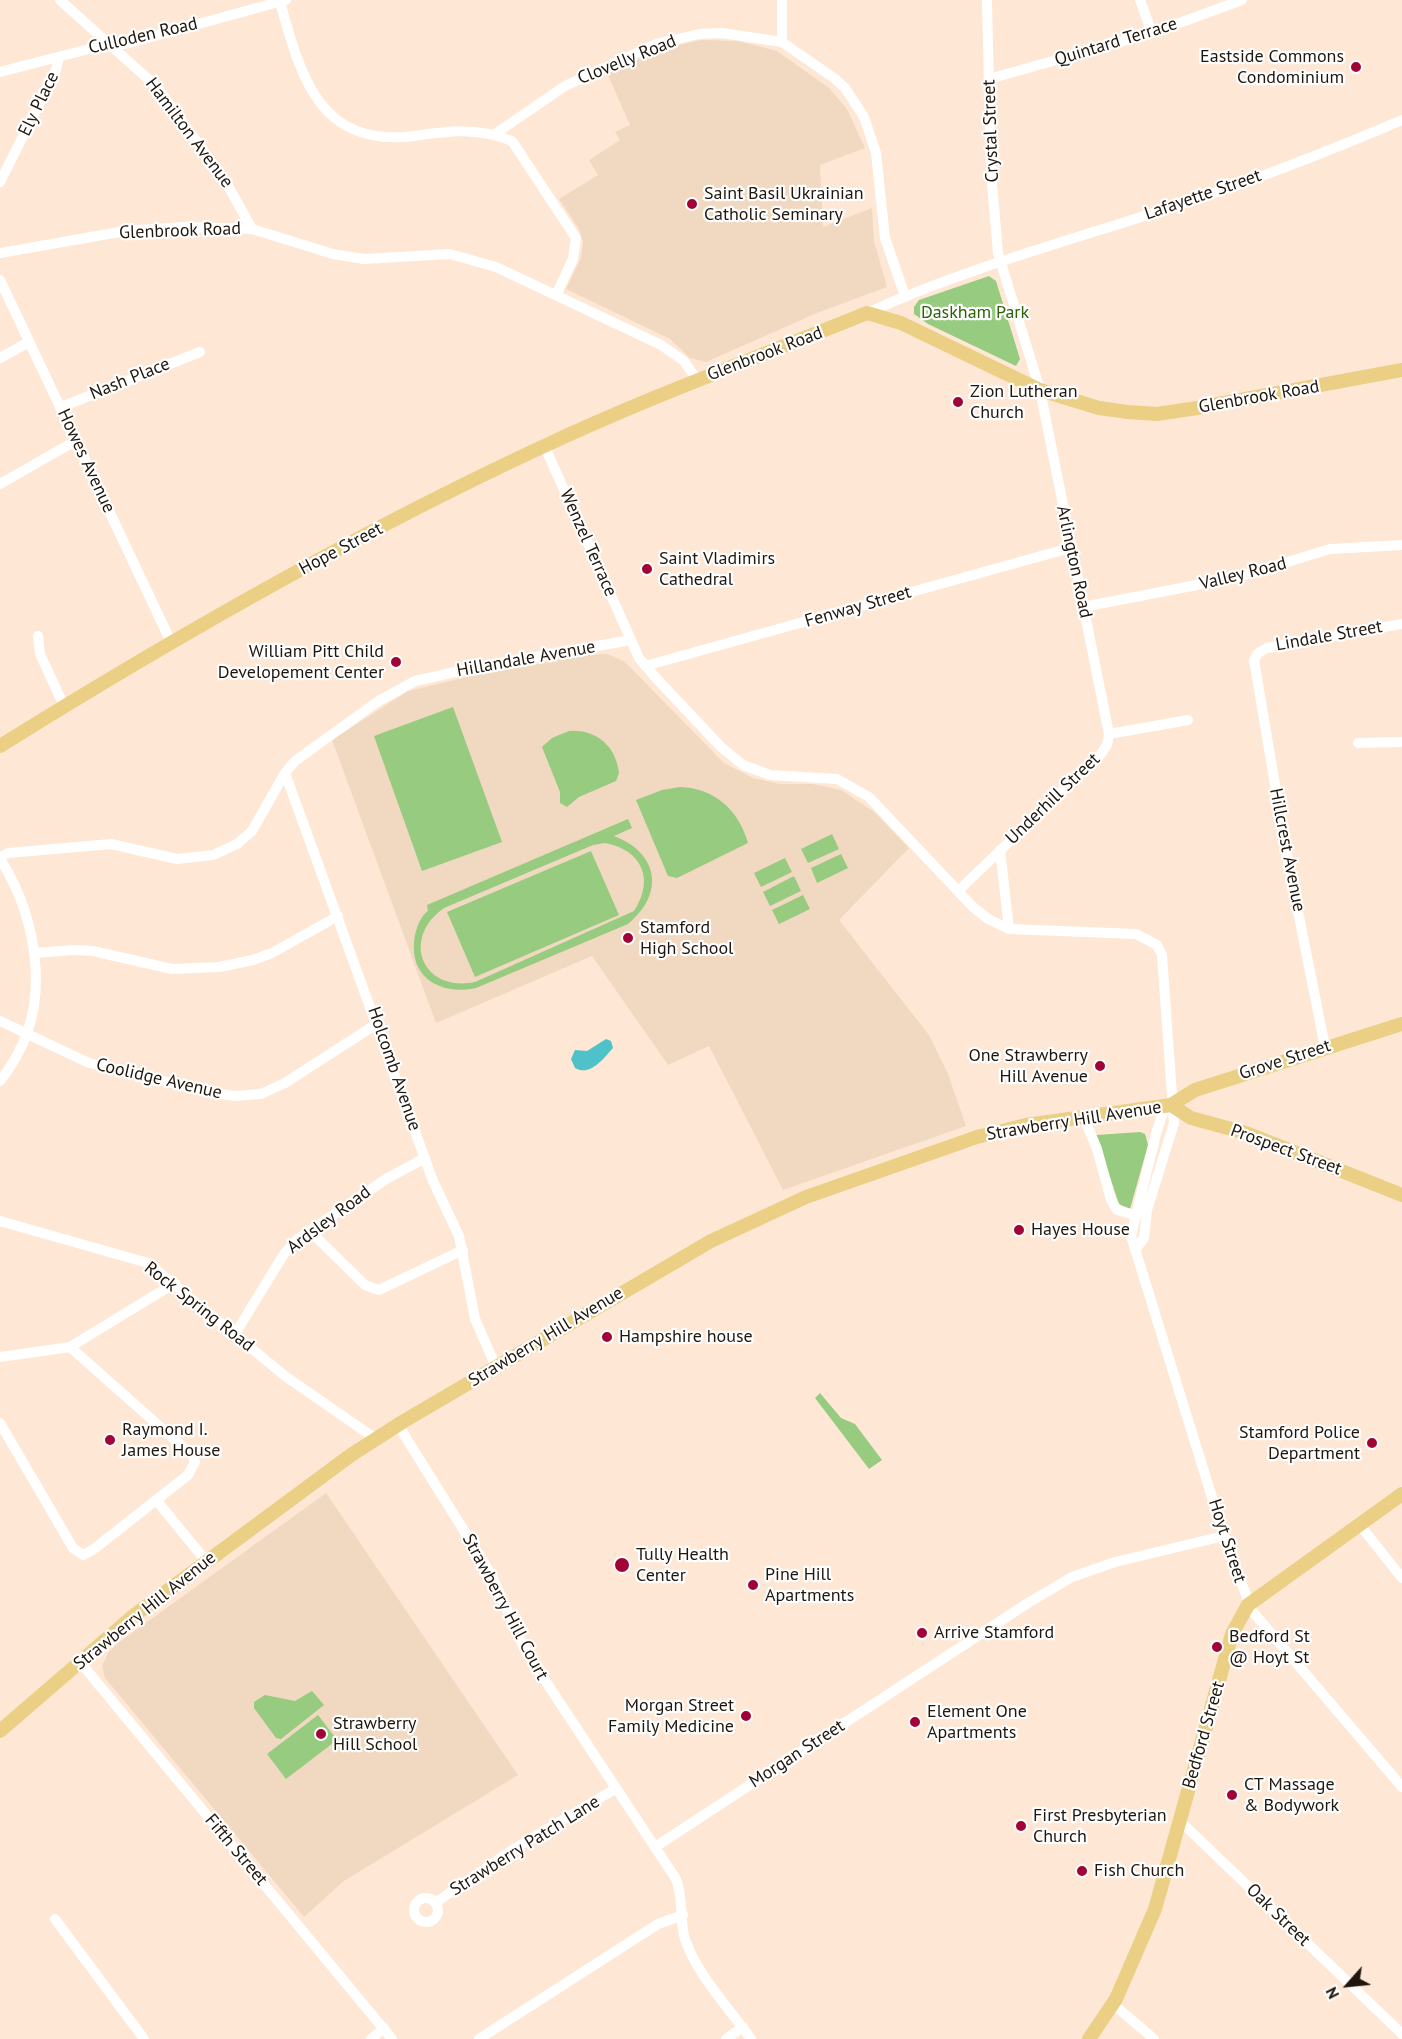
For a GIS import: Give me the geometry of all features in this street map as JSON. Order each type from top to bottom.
[{"type":"main road","name":"Glenbrook Road","points":[[697,380],[867,313],[901,323],[1040,390],[1099,408],[1157,414],[1402,370]]},
{"type":"main road","name":"Hope Street","points":[[0,746],[171,642],[419,507],[544,445],[697,380]]},
{"type":"main road","name":"Grove Street","points":[[1171,1105],[1195,1090],[1402,1024]]},
{"type":"main road","name":"Strawberry Hill Avenue","points":[[0,1731],[132,1617],[376,1439],[697,1248],[773,1210],[895,1164],[977,1137],[1026,1125],[1171,1105]]},
{"type":"main road","name":"Prospect Street","points":[[1171,1105],[1191,1118],[1245,1133],[1402,1195]]},
{"type":"main road","name":"Bedford Street","points":[[1089,2039],[1113,2004],[1155,1910],[1232,1634],[1248,1605],[1402,1494]]},
{"type":"street","name":"Hamilton Avenue","points":[[60,0],[145,74],[170,103],[226,182],[252,229]]},
{"type":"street","points":[[782,0],[782,42]]},
{"type":"street","name":"Crystal Street","points":[[987,0],[991,172],[1000,262],[1040,390]]},
{"type":"street","points":[[1140,0],[1152,33]]},
{"type":"street","name":"Quintard Terrace","points":[[989,79],[1152,33],[1242,0]]},
{"type":"street","name":"Culloden Road","points":[[0,72],[283,1]]},
{"type":"street","points":[[283,1],[295,51],[311,87],[327,111],[344,126],[366,136],[390,138],[463,130],[495,134],[512,141],[575,233],[577,243],[573,259],[556,295]]},
{"type":"street","name":"Clovelly Road","points":[[495,134],[565,86],[656,44],[689,36],[722,33],[782,42],[845,88],[864,117],[876,153],[885,238],[905,296]]},
{"type":"street","name":"Ely Place","points":[[0,182],[56,70],[59,57]]},
{"type":"street","name":"Lafayette Street","points":[[867,313],[905,296],[1000,262],[1245,183],[1402,120]]},
{"type":"street","name":"Glenbrook Road","points":[[0,253],[138,229],[252,229],[303,246],[351,257],[384,259],[437,253],[458,256],[496,267],[670,351],[684,361],[697,380]]},
{"type":"street","name":"Howes Avenue","points":[[0,280],[171,642]]},
{"type":"street","points":[[0,358],[29,342]]},
{"type":"street","name":"Nash Place","points":[[61,407],[200,352]]},
{"type":"street","name":"Arlington Road","points":[[1040,390],[1109,734]]},
{"type":"street","points":[[0,484],[77,440]]},
{"type":"street","name":"Wenzel Terrace","points":[[544,445],[631,640]]},
{"type":"street","name":"Valley Road","points":[[1083,607],[1216,582],[1265,570],[1330,549],[1402,545]]},
{"type":"street","name":"Fenway Street","points":[[645,666],[1070,548]]},
{"type":"street","name":"Lindale Street","points":[[1258,653],[1267,648],[1402,624]]},
{"type":"street","points":[[38,636],[40,654],[64,706]]},
{"type":"street","points":[[631,640],[645,666],[721,747],[743,765],[770,775],[837,779],[862,792],[988,920],[1009,929],[1136,934],[1156,945],[1162,955],[1165,971],[1164,1015],[1174,1123],[1148,1210],[1144,1238],[1135,1250]]},
{"type":"street","name":"Hillandale Avenue","points":[[0,858],[8,853],[111,844],[177,860],[213,855],[237,844],[252,831],[285,773],[308,750],[393,692],[415,681],[473,668],[631,640]]},
{"type":"street","name":"Hillcrest Avenue","points":[[1258,653],[1254,668],[1325,1047]]},
{"type":"street","name":"Underhill Street","points":[[958,891],[1101,754],[1107,745],[1109,734],[1188,720]]},
{"type":"street","points":[[1358,742],[1402,742]]},
{"type":"street","name":"Holcomb Avenue","points":[[285,773],[378,1023],[425,1158],[463,1250],[475,1319],[496,1366]]},
{"type":"street","points":[[1000,850],[1009,929]]},
{"type":"street","points":[[0,858],[11,877],[24,911],[34,953],[34,997],[27,1033],[0,1082]]},
{"type":"street","points":[[34,953],[74,950],[112,955],[172,969],[219,967],[253,960],[272,952],[338,915]]},
{"type":"street","name":"Coolidge Avenue","points":[[0,1021],[105,1068],[135,1072],[224,1095],[249,1096],[285,1083],[378,1023]]},
{"type":"street","name":"Hoyt Street","points":[[1171,1105],[1162,1115],[1156,1134],[1131,1236],[1224,1536],[1248,1605],[1402,1787]]},
{"type":"street","points":[[1084,1118],[1097,1149],[1111,1200],[1117,1210],[1135,1215]]},
{"type":"street","name":"Ardsley Road","points":[[235,1334],[284,1254],[313,1230],[386,1179],[425,1158]]},
{"type":"street","name":"Rock Spring Road","points":[[0,1221],[148,1263],[175,1283],[285,1377],[376,1439]]},
{"type":"street","points":[[313,1230],[318,1239],[364,1285],[374,1289],[387,1288],[463,1250]]},
{"type":"street","points":[[0,1357],[70,1347],[175,1283]]},
{"type":"street","points":[[0,1423],[73,1548],[83,1555],[157,1501],[192,1470],[195,1462],[192,1455],[70,1347]]},
{"type":"street","name":"Strawberry Hill Court","points":[[398,1425],[490,1574],[525,1650],[655,1847]]},
{"type":"street","points":[[157,1501],[206,1561]]},
{"type":"street","points":[[1359,1524],[1402,1578]]},
{"type":"street","name":"Morgan Street","points":[[655,1847],[1028,1603],[1072,1577],[1116,1562],[1224,1536]]},
{"type":"street","name":"Fifth Street","points":[[80,1662],[392,2039]]},
{"type":"street","name":"Strawberry Patch Lane","points":[[435,1903],[503,1856],[615,1789]]},
{"type":"street","name":"Oak Street","points":[[1180,1821],[1402,2034]]},
{"type":"street","points":[[655,1847],[676,1880],[681,1895],[684,1936],[692,1954],[752,2039]]},
{"type":"street","points":[[479,2039],[658,1924],[682,1915]]},
{"type":"street","points":[[55,1919],[144,2039]]},
{"type":"street","points":[[1113,2004],[1154,2039]]},
{"type":"street","points":[[726,2039],[743,2027]]},
{"type":"street","points":[[371,2039],[384,2028]]},
{"type":"shaded area","name":"Saint Basil Ukrainian Catholic Seminary","points":[[701,40],[738,41],[777,51],[829,88],[847,109],[865,148],[820,165],[823,227],[872,208],[874,241],[887,287],[817,313],[706,362],[690,358],[670,339],[566,289],[581,258],[583,242],[579,229],[559,199],[598,175],[589,160],[620,140],[615,132],[630,125],[607,73],[662,49]]},
{"type":"shaded area","name":"Stamford High School","points":[[607,654],[624,661],[724,763],[753,778],[780,784],[813,784],[841,790],[873,811],[909,848],[839,920],[929,1035],[948,1074],[966,1126],[783,1190],[709,1046],[668,1065],[592,956],[436,1023],[332,740],[408,691],[467,677],[586,655]]},
{"type":"shaded area","name":"Strawberry Hill School","points":[[326,1493],[518,1775],[344,1881],[304,1917],[105,1678],[102,1666],[108,1653],[118,1643]]},
{"type":"green space","name":"Daskham Park","points":[[989,276],[996,281],[1020,359],[1016,366],[928,324],[914,314],[914,307],[919,300]]},
{"type":"green space","points":[[453,707],[502,842],[422,871],[374,736]]},
{"type":"green space","points":[[569,731],[588,733],[603,741],[614,755],[619,773],[616,781],[579,797],[567,807],[560,803],[560,792],[542,747],[552,738]]},
{"type":"green space","points":[[680,787],[704,792],[723,803],[738,820],[748,843],[677,878],[668,876],[636,800],[662,790]]},
{"type":"green space","points":[[628,819],[632,828],[614,836],[629,843],[640,853],[648,863],[652,875],[652,887],[648,900],[628,924],[476,988],[462,990],[438,986],[421,972],[416,962],[415,935],[423,916],[428,911],[427,905]],"holes":[[[605,843],[618,847],[636,859],[644,877],[644,888],[634,911],[475,982],[457,983],[442,979],[431,972],[424,961],[421,948],[423,934],[431,921],[444,908],[593,845]]]},
{"type":"green space","points":[[832,834],[839,849],[808,863],[801,849]]},
{"type":"green space","points":[[591,851],[619,915],[475,977],[447,912]]},
{"type":"green space","points":[[841,854],[848,868],[817,883],[811,868]]},
{"type":"green space","points":[[785,858],[792,872],[761,887],[754,873]]},
{"type":"green space","points":[[794,876],[801,891],[770,906],[763,892]]},
{"type":"green space","points":[[803,895],[810,909],[779,924],[772,910]]},
{"type":"green space","points":[[1140,1132],[1145,1134],[1148,1145],[1130,1209],[1119,1204],[1096,1135]]},
{"type":"green space","points":[[820,1393],[841,1418],[855,1424],[882,1460],[869,1469],[815,1398]]},
{"type":"green space","points":[[312,1691],[324,1705],[281,1739],[276,1738],[254,1708],[254,1702],[265,1695],[295,1701]]},
{"type":"green space","points":[[318,1715],[337,1740],[286,1779],[267,1754]]},
{"type":"water","points":[[606,1039],[611,1041],[613,1048],[601,1061],[586,1070],[575,1068],[571,1059],[575,1050],[587,1051]]},
{"type":"place","name":"Eastside Commons Condominium","points":[[1356,67]]},
{"type":"place","name":"Saint Basil Ukrainian Catholic Seminary","points":[[692,204]]},
{"type":"place","name":"Zion Lutheran Church","points":[[958,402]]},
{"type":"place","name":"Saint Vladimirs Cathedral","points":[[647,569]]},
{"type":"place","name":"William Pitt Child Developement Center","points":[[396,662]]},
{"type":"place","name":"Stamford High School","points":[[628,938]]},
{"type":"place","name":"One Strawberry Hill Avenue","points":[[1100,1066]]},
{"type":"place","name":"Hayes House","points":[[1019,1230]]},
{"type":"place","name":"Hampshire house","points":[[607,1337]]},
{"type":"place","name":"Raymond I. James House","points":[[110,1440]]},
{"type":"place","name":"Stamford Police Department","points":[[1372,1443]]},
{"type":"place","name":"Tully Health Center","points":[[622,1565]]},
{"type":"place","name":"Pine Hill Apartments","points":[[753,1585]]},
{"type":"place","name":"Arrive Stamford","points":[[922,1633]]},
{"type":"place","name":"Bedford St @ Hoyt St","points":[[1217,1647]]},
{"type":"place","name":"Morgan Street Family Medicine","points":[[746,1716]]},
{"type":"place","name":"Element One Apartments","points":[[915,1722]]},
{"type":"place","name":"Strawberry Hill School","points":[[321,1734]]},
{"type":"place","name":"CT Massage & Bodywork","points":[[1232,1795]]},
{"type":"place","name":"First Presbyterian Church","points":[[1021,1826]]},
{"type":"place","name":"Fish Church","points":[[1082,1871]]}]
